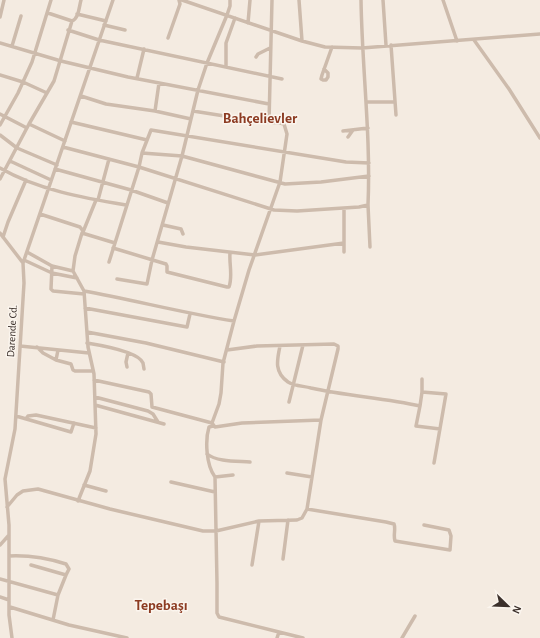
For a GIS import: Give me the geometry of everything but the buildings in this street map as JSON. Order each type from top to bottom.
[{"type":"street","points":[[0,17],[4,0]]},
{"type":"street","points":[[0,125],[23,82],[35,53],[51,0]]},
{"type":"street","points":[[0,179],[54,81],[61,61],[68,30],[72,21],[75,20],[81,0]]},
{"type":"street","points":[[24,262],[113,0]]},
{"type":"street","points":[[168,38],[180,4],[179,0]]},
{"type":"street","points":[[182,0],[302,41],[332,47],[362,48],[540,34]]},
{"type":"street","points":[[118,279],[147,284],[152,260],[182,156],[198,90],[227,15],[230,0]]},
{"type":"street","points":[[248,23],[250,0]]},
{"type":"street","points":[[269,122],[270,30],[272,0]]},
{"type":"street","points":[[300,0],[302,41]]},
{"type":"street","points":[[361,0],[362,48],[368,128],[368,205],[370,247]]},
{"type":"street","points":[[383,0],[396,115]]},
{"type":"street","points":[[443,0],[457,41]]},
{"type":"street","points":[[48,13],[72,21]]},
{"type":"street","points":[[77,14],[125,30]]},
{"type":"street","points":[[12,46],[21,16]]},
{"type":"street","points":[[226,67],[226,43],[235,18]]},
{"type":"street","points":[[68,30],[99,40],[282,79]]},
{"type":"street","points":[[474,40],[509,89],[540,138]]},
{"type":"street","points":[[0,43],[90,68],[269,104]]},
{"type":"street","points":[[324,69],[332,47]]},
{"type":"street","points":[[256,57],[258,54],[270,48]]},
{"type":"street","points":[[137,78],[144,49]]},
{"type":"street","points":[[0,75],[23,82],[47,93]]},
{"type":"street","points":[[155,111],[160,83]]},
{"type":"street","points":[[80,96],[106,104],[155,111],[191,119]]},
{"type":"street","points":[[366,102],[395,102]]},
{"type":"street","points":[[193,111],[284,124],[287,134],[280,182],[234,321],[224,362],[221,393],[217,410],[206,435],[208,449],[206,454],[211,473],[215,477],[217,613],[219,617],[302,638]]},
{"type":"street","points":[[0,114],[4,117],[65,141]]},
{"type":"street","points":[[71,122],[147,140]]},
{"type":"street","points":[[343,131],[368,128]]},
{"type":"street","points":[[109,262],[150,130],[346,162],[369,163]]},
{"type":"street","points":[[348,137],[353,130]]},
{"type":"street","points":[[0,135],[17,148],[56,167],[168,203]]},
{"type":"street","points":[[63,147],[139,167],[272,209],[297,212],[368,205]]},
{"type":"street","points":[[142,153],[182,156],[285,184],[320,182],[369,176]]},
{"type":"street","points":[[78,501],[90,471],[96,428],[94,380],[87,343],[84,292],[74,271],[76,256],[83,232],[97,200],[109,159]]},
{"type":"street","points":[[10,161],[51,180]]},
{"type":"street","points":[[0,168],[26,180],[49,188],[97,200],[126,205]]},
{"type":"street","points":[[26,180],[2,235],[24,262],[52,273],[77,278]]},
{"type":"street","points":[[344,208],[344,252]]},
{"type":"street","points":[[40,214],[80,227],[83,232],[114,242]]},
{"type":"street","points":[[163,225],[181,229],[182,234]]},
{"type":"street","points":[[158,242],[230,253],[255,255],[344,243]]},
{"type":"street","points":[[113,248],[166,264],[168,266],[167,272],[227,287],[229,287],[231,277],[229,261],[230,253]]},
{"type":"street","points":[[27,252],[52,266],[74,271]]},
{"type":"street","name":"Darende Cd.","points":[[12,638],[8,581],[9,535],[5,479],[15,429],[24,262]]},
{"type":"street","points":[[52,266],[51,289],[53,291],[84,292],[128,299],[190,314],[234,321]]},
{"type":"street","points":[[85,308],[187,327],[190,314]]},
{"type":"street","points":[[87,332],[146,343],[224,362]]},
{"type":"street","points":[[87,343],[117,349],[128,353],[141,360],[144,369]]},
{"type":"street","points":[[7,508],[17,495],[23,491],[38,489],[78,501],[203,531],[216,531],[259,521],[297,520],[302,518],[307,509],[321,420],[338,346],[334,344],[257,346],[227,350]]},
{"type":"street","points":[[289,402],[303,345]]},
{"type":"street","points":[[20,346],[89,353]]},
{"type":"street","points":[[280,346],[276,365],[288,382],[328,392],[397,401],[420,406]]},
{"type":"street","points":[[37,347],[43,353],[56,360],[71,364],[73,370],[75,371],[93,371]]},
{"type":"street","points":[[56,360],[58,350]]},
{"type":"street","points":[[127,368],[126,362],[128,353]]},
{"type":"street","points":[[422,379],[422,392],[416,426],[440,429]]},
{"type":"street","points":[[94,380],[149,392],[152,394],[152,407],[212,424],[215,427],[249,423],[321,420]]},
{"type":"street","points":[[422,392],[446,394],[434,463]]},
{"type":"street","points":[[95,397],[148,412],[153,414],[158,422]]},
{"type":"street","points":[[95,405],[164,424]]},
{"type":"street","points":[[26,419],[28,416],[36,415],[96,428]]},
{"type":"street","points":[[16,416],[71,432],[74,423]]},
{"type":"street","points":[[206,454],[210,457],[250,462]]},
{"type":"street","points":[[287,473],[312,477]]},
{"type":"street","points":[[215,477],[233,475]]},
{"type":"street","points":[[170,482],[215,492]]},
{"type":"street","points":[[84,486],[106,491]]},
{"type":"street","points":[[307,509],[394,524],[395,541],[450,550],[451,536],[449,530],[424,525]]},
{"type":"street","points":[[283,559],[288,520]]},
{"type":"street","points":[[252,565],[259,521]]},
{"type":"street","points":[[0,546],[9,535]]},
{"type":"street","points":[[9,556],[38,556],[66,564],[68,569],[58,595],[53,620]]},
{"type":"street","points":[[31,565],[66,575]]},
{"type":"street","points":[[0,579],[58,595]]},
{"type":"street","points":[[0,597],[9,600]]},
{"type":"street","points":[[10,607],[53,620],[127,638]]},
{"type":"street","points":[[402,638],[415,616]]},
{"type":"street","points":[[277,638],[279,632]]},
{"type":"district","name":"Bahçelievler","points":[[260,118]]},
{"type":"district","name":"Tepebaşı","points":[[161,605]]}]
